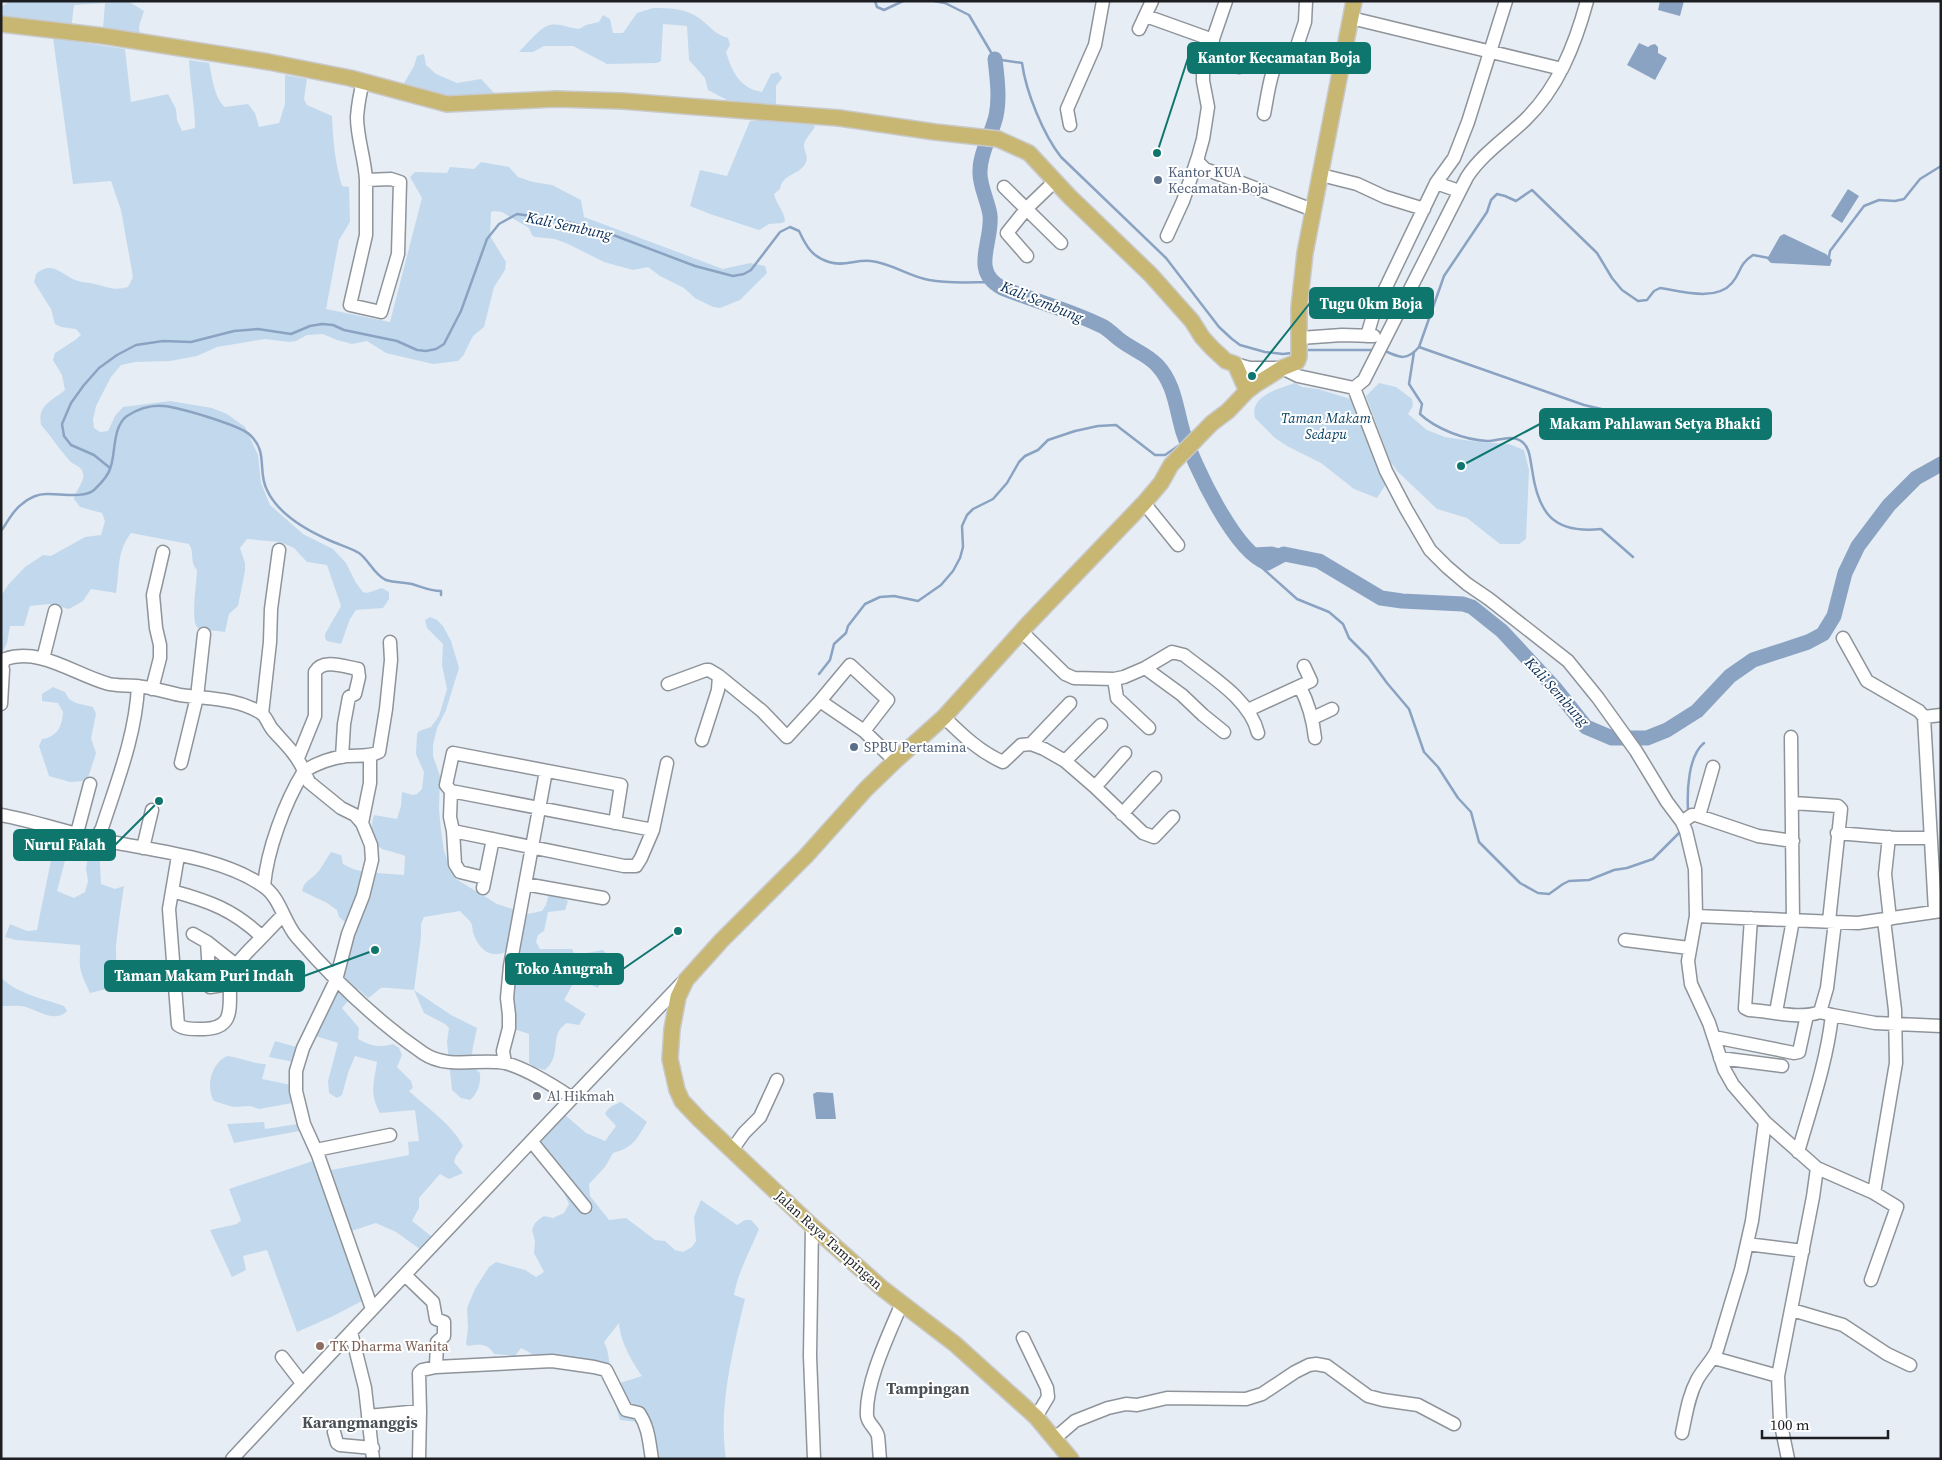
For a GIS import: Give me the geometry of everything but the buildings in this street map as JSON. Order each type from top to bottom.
[{"type":"main road","points":[[686,980],[895,761],[944,717],[1247,391],[1282,368],[1297,362],[1300,339],[1299,308],[1313,210],[1354,1]]},
{"type":"main road","points":[[1,24],[104,36],[269,62],[363,82],[447,104],[556,100],[622,101],[839,118],[998,139],[1029,153],[1069,196],[1151,275],[1192,320],[1202,337],[1212,348],[1226,361],[1235,364],[1247,391]]},
{"type":"main road","name":"Jalan Raya Tampingan","points":[[686,980],[678,997],[672,1029],[670,1059],[673,1077],[682,1101],[812,1226],[883,1289],[955,1344],[1036,1417],[1066,1457]]},
{"type":"street","points":[[1070,125],[1067,109],[1095,45],[1103,1]]},
{"type":"street","points":[[1167,236],[1183,202],[1203,139],[1208,106],[1203,81],[1203,68],[1226,1]]},
{"type":"street","points":[[1264,114],[1273,71],[1279,58],[1282,55],[1294,56],[1305,22],[1306,1]]},
{"type":"street","points":[[1367,336],[1374,312],[1436,182],[1454,158],[1468,122],[1506,1]]},
{"type":"street","points":[[1354,388],[1364,380],[1459,191],[1478,161],[1536,109],[1562,69],[1575,40],[1587,1]]},
{"type":"street","points":[[1139,29],[1146,16],[1150,2]]},
{"type":"street","points":[[1146,16],[1213,40]]},
{"type":"street","points":[[1351,18],[1562,69]]},
{"type":"street","points":[[1206,58],[1239,67]]},
{"type":"street","points":[[363,82],[358,117],[365,164],[366,235],[350,305],[381,312],[398,254],[400,182],[392,180],[366,180]]},
{"type":"street","points":[[1198,157],[1198,162],[1205,169],[1313,210]]},
{"type":"street","points":[[1321,175],[1357,184],[1385,197],[1424,209]]},
{"type":"street","points":[[1027,256],[1006,233],[1027,208],[1055,181]]},
{"type":"street","points":[[1436,182],[1459,191]]},
{"type":"street","points":[[1004,188],[1027,208],[1061,243]]},
{"type":"street","points":[[1396,264],[1415,279]]},
{"type":"street","points":[[1300,339],[1367,336],[1385,338]]},
{"type":"street","points":[[1235,364],[1250,368],[1282,368],[1298,376],[1354,388]]},
{"type":"street","points":[[1354,388],[1386,471],[1430,550],[1468,584],[1568,661],[1598,698],[1636,751],[1667,802],[1688,822],[1793,841]]},
{"type":"street","points":[[1144,503],[1178,545]]},
{"type":"street","points":[[262,714],[270,642],[271,609],[279,550]]},
{"type":"street","points":[[152,689],[160,658],[153,595],[163,552]]},
{"type":"street","points":[[43,659],[55,611]]},
{"type":"street","points":[[1021,632],[1065,674],[1074,678],[1114,679],[1124,677],[1145,668],[1172,652],[1179,653],[1219,683],[1248,710],[1256,723],[1258,733]]},
{"type":"street","points":[[181,763],[197,697],[204,634]]},
{"type":"street","points":[[1696,916],[1858,923],[1938,911],[1930,838],[1935,813],[1924,717],[1920,711],[1867,681],[1843,638]]},
{"type":"street","points":[[264,886],[266,865],[292,790],[304,770],[316,763],[342,757],[376,754],[381,746],[391,660],[390,642]]},
{"type":"street","points":[[1,704],[2,665],[5,659],[18,656],[43,659],[110,684],[138,686],[229,701],[262,714],[298,758],[309,782],[341,808],[355,815],[362,823],[371,845],[372,860],[363,896],[348,934],[336,980],[303,1048],[296,1071],[296,1091],[304,1124],[316,1150],[372,1309]]},
{"type":"street","points":[[298,758],[315,716],[315,672],[319,666],[327,664],[358,670],[359,677],[355,694],[349,697],[342,757]]},
{"type":"street","points":[[668,684],[706,670],[719,676],[762,711],[787,737],[850,665],[888,700],[864,731]]},
{"type":"street","points":[[1248,710],[1311,681],[1304,666]]},
{"type":"street","points":[[1145,668],[1182,695],[1202,715],[1224,732]]},
{"type":"street","points":[[702,740],[718,690],[719,676]]},
{"type":"street","points":[[1114,679],[1117,698],[1149,728]]},
{"type":"street","points":[[96,839],[102,828],[126,752],[137,700],[138,686]]},
{"type":"street","points":[[1300,687],[1313,718],[1315,738]]},
{"type":"street","points":[[820,701],[864,731],[895,761]]},
{"type":"street","points":[[1031,744],[1070,702]]},
{"type":"street","points":[[1313,718],[1332,709]]},
{"type":"street","points":[[1924,717],[1941,715]]},
{"type":"street","points":[[944,717],[967,739],[992,757],[1004,762],[1022,745],[1031,744],[1065,761],[1143,833],[1154,837],[1174,816]]},
{"type":"street","points":[[1065,761],[1101,725]]},
{"type":"street","points":[[1776,1012],[1793,920],[1791,737]]},
{"type":"street","points":[[615,823],[621,786],[452,753],[446,785],[451,791],[540,808],[615,823],[652,830]]},
{"type":"street","points":[[1095,787],[1125,753]]},
{"type":"street","points":[[362,823],[370,783],[370,755]]},
{"type":"street","points":[[453,831],[624,866],[636,866],[652,830],[667,762]]},
{"type":"street","points":[[1713,767],[1688,822],[1695,869],[1696,916],[1688,961],[1691,984],[1714,1037],[1724,1069],[1734,1085],[1765,1122],[1816,1168],[1874,1193],[1897,1207],[1871,1280]]},
{"type":"street","points":[[506,1064],[503,1051],[509,1028],[507,998],[510,966],[546,771]]},
{"type":"street","points":[[1122,814],[1155,778]]},
{"type":"street","points":[[77,833],[90,784]]},
{"type":"street","points":[[451,791],[450,817],[457,869],[484,883],[493,839]]},
{"type":"street","points":[[1793,803],[1838,806],[1841,809],[1837,833],[1826,1013],[1815,1094],[1798,1152]]},
{"type":"street","points":[[143,848],[152,810]]},
{"type":"street","points":[[1,815],[30,820],[96,839],[211,862],[241,874],[264,886],[276,898],[294,934],[336,980],[377,1020],[426,1055],[453,1064],[488,1062],[506,1064],[553,1085],[572,1098]]},
{"type":"street","points":[[1837,833],[1930,838]]},
{"type":"street","points":[[1874,1193],[1896,1063],[1896,1024],[1885,874],[1889,837]]},
{"type":"street","points":[[178,856],[169,915],[178,1025],[182,1028],[207,1029],[224,1023],[229,1016],[229,984],[236,966],[283,915]]},
{"type":"street","points":[[525,884],[603,898]]},
{"type":"street","points":[[172,891],[203,899],[223,908],[241,918],[262,937]]},
{"type":"street","points":[[1751,918],[1745,1008],[1749,1010],[1807,1015],[1826,1013],[1875,1023],[1941,1026]]},
{"type":"street","points":[[193,934],[207,942],[236,966]]},
{"type":"street","points":[[1625,940],[1690,948]]},
{"type":"street","points":[[207,942],[210,987],[229,984]]},
{"type":"street","points":[[232,1459],[372,1309],[686,980]]},
{"type":"street","points":[[1714,1037],[1794,1053],[1799,1052],[1807,1015]]},
{"type":"street","points":[[1720,1058],[1782,1066]]},
{"type":"street","points":[[732,1150],[744,1133],[760,1118],[777,1080]]},
{"type":"street","points":[[1682,1434],[1689,1399],[1694,1385],[1714,1358],[1734,1297],[1752,1221],[1765,1122]]},
{"type":"street","points":[[316,1150],[390,1135]]},
{"type":"street","points":[[532,1142],[585,1208]]},
{"type":"street","points":[[1788,1459],[1780,1420],[1778,1376],[1814,1198],[1816,1168]]},
{"type":"street","points":[[812,1226],[810,1356],[814,1459]]},
{"type":"street","points":[[1747,1244],[1803,1251]]},
{"type":"street","points":[[405,1275],[433,1302],[436,1319],[444,1322],[444,1336],[437,1342],[436,1367]]},
{"type":"street","points":[[880,1459],[877,1434],[868,1422],[868,1398],[881,1355],[902,1303]]},
{"type":"street","points":[[1792,1310],[1842,1325],[1887,1354],[1910,1365]]},
{"type":"street","points":[[334,1432],[337,1443],[340,1445],[373,1453],[365,1388],[352,1332]]},
{"type":"street","points":[[1023,1338],[1047,1388],[1048,1397],[1036,1417]]},
{"type":"street","points":[[282,1357],[302,1383]]},
{"type":"street","points":[[1714,1358],[1778,1376]]},
{"type":"street","points":[[419,1459],[419,1373],[422,1370],[436,1367],[552,1361],[606,1370],[626,1410],[639,1413],[644,1420],[650,1439],[652,1459]]},
{"type":"street","points":[[1054,1439],[1075,1421],[1108,1408],[1126,1404],[1137,1405],[1167,1398],[1246,1399],[1262,1394],[1295,1372],[1309,1365],[1316,1364],[1327,1366],[1368,1396],[1418,1406],[1454,1424]]},
{"type":"street","points":[[368,1416],[420,1411]]},
{"type":"green space","points":[[10,1],[128,1],[144,11],[139,26],[140,36],[103,29],[105,3],[74,5],[72,41],[125,49],[131,102],[168,94],[176,109],[177,120],[182,131],[195,128],[189,60],[209,63],[214,86],[221,103],[225,107],[248,104],[255,113],[259,127],[279,123],[285,104],[285,75],[307,79],[304,99],[307,105],[332,116],[335,151],[342,186],[349,187],[350,222],[339,240],[326,309],[390,322],[422,198],[410,177],[415,172],[447,173],[450,167],[474,169],[481,162],[509,167],[518,177],[552,185],[581,200],[584,217],[723,269],[750,263],[765,266],[767,273],[740,300],[720,308],[713,307],[695,298],[684,288],[660,276],[648,267],[633,270],[604,262],[555,239],[535,237],[529,228],[502,212],[494,211],[491,212],[490,236],[506,262],[505,270],[494,287],[484,327],[473,336],[463,356],[458,361],[433,364],[386,353],[367,341],[352,344],[323,334],[307,335],[296,341],[289,342],[265,339],[217,347],[197,356],[170,361],[135,362],[121,365],[111,377],[96,406],[93,420],[94,428],[100,432],[108,431],[115,416],[123,407],[170,401],[212,408],[227,414],[245,427],[258,455],[261,483],[270,505],[303,534],[333,549],[346,563],[363,592],[367,593],[382,588],[389,592],[389,599],[383,608],[356,610],[350,619],[341,644],[327,641],[325,634],[341,606],[327,565],[307,562],[294,548],[280,542],[247,539],[240,548],[245,563],[245,571],[238,606],[229,614],[225,632],[200,629],[194,618],[197,570],[193,563],[189,544],[131,533],[126,540],[119,562],[116,593],[91,589],[83,601],[69,609],[49,604],[30,606],[24,626],[10,626],[7,643],[1,655],[1,596],[8,585],[25,567],[43,555],[51,556],[85,537],[101,535],[105,521],[102,513],[80,507],[74,499],[83,479],[82,471],[69,460],[41,425],[40,418],[43,408],[65,390],[62,375],[53,360],[55,353],[81,335],[76,329],[61,327],[55,324],[51,309],[34,282],[36,274],[47,268],[53,268],[72,279],[115,289],[128,287],[133,277],[121,210],[111,181],[73,184],[53,38],[1,18],[1,7]]},
{"type":"green space","points":[[653,8],[688,12],[699,18],[719,35],[728,38],[730,45],[726,52],[731,66],[742,83],[748,87],[762,92],[771,74],[778,72],[782,78],[776,86],[776,119],[812,123],[815,127],[804,144],[807,156],[805,164],[787,177],[781,184],[780,189],[774,194],[784,217],[785,221],[782,223],[769,224],[759,230],[690,206],[700,170],[727,176],[750,121],[762,120],[762,105],[727,100],[708,90],[705,78],[689,60],[687,26],[663,24],[661,61],[657,63],[607,64],[573,46],[544,46],[533,52],[519,52],[546,26],[557,25],[579,29],[599,22],[603,15],[610,19],[613,33],[623,33],[637,13]]},
{"type":"green space","points":[[424,54],[426,65],[436,74],[457,83],[481,79],[496,95],[471,97],[438,95],[415,90],[403,85],[414,66],[417,56]]},
{"type":"green space","name":"Taman Makam Sedapu","points":[[1295,383],[1302,387],[1318,389],[1351,399],[1386,484],[1377,498],[1354,489],[1321,463],[1287,446],[1275,438],[1255,418],[1254,410],[1261,398]]},
{"type":"green space","points":[[1379,383],[1396,387],[1412,399],[1413,406],[1408,414],[1427,430],[1445,437],[1509,444],[1524,450],[1529,470],[1526,539],[1519,544],[1500,544],[1467,518],[1437,509],[1397,471],[1390,461],[1366,396]]},
{"type":"green space","points":[[430,617],[437,620],[443,626],[451,641],[459,668],[446,710],[437,728],[433,745],[433,756],[440,776],[439,809],[444,851],[452,873],[456,879],[497,904],[528,914],[542,911],[546,905],[549,893],[557,894],[568,901],[565,910],[548,912],[544,931],[538,935],[536,942],[540,949],[572,949],[575,955],[603,950],[612,959],[601,974],[598,988],[576,978],[564,1000],[586,1014],[579,1025],[567,1023],[561,1028],[556,1039],[553,1058],[545,1070],[534,1067],[529,1063],[529,1034],[514,1029],[507,951],[491,954],[482,949],[473,933],[471,923],[460,911],[424,917],[421,924],[414,990],[381,988],[368,998],[358,989],[342,1008],[359,1028],[358,1039],[375,1046],[393,1044],[399,1048],[402,1055],[397,1067],[411,1081],[413,1088],[409,1091],[446,1123],[463,1146],[454,1162],[463,1173],[449,1179],[440,1174],[419,1198],[419,1208],[412,1221],[431,1236],[420,1249],[396,1232],[376,1223],[342,1234],[364,1300],[297,1332],[267,1250],[243,1256],[246,1270],[232,1277],[210,1230],[237,1224],[241,1220],[229,1189],[316,1160],[321,1172],[409,1155],[408,1142],[419,1141],[415,1110],[380,1113],[373,1094],[377,1062],[355,1056],[342,1095],[337,1098],[329,1093],[328,1081],[338,1043],[306,1033],[330,1006],[344,973],[356,928],[339,917],[337,910],[327,903],[302,891],[305,884],[319,871],[331,852],[341,855],[343,864],[353,869],[364,872],[404,875],[405,856],[376,845],[372,836],[372,825],[374,815],[397,819],[401,806],[402,792],[413,795],[422,789],[424,772],[416,754],[417,734],[419,731],[431,727],[439,716],[447,689],[442,665],[443,644],[427,628],[425,620]]},
{"type":"green space","points":[[53,687],[65,692],[69,699],[76,703],[93,707],[96,714],[91,738],[96,753],[89,775],[85,781],[70,782],[49,776],[39,746],[42,739],[55,734],[60,727],[63,712],[58,703],[42,701],[42,694]]},
{"type":"green space","points":[[56,832],[71,838],[57,891],[74,898],[85,892],[88,881],[86,869],[89,849],[95,844],[99,845],[101,884],[115,889],[124,886],[116,946],[116,973],[111,988],[90,993],[81,969],[80,945],[16,940],[5,937],[10,924],[27,931],[37,930]]},
{"type":"green space","points":[[1,977],[7,983],[30,995],[64,1006],[67,1011],[58,1016],[52,1016],[23,1006],[1,1006]]},
{"type":"green space","points":[[414,990],[451,1015],[477,1028],[472,1052],[474,1068],[480,1073],[480,1080],[477,1091],[470,1100],[461,1098],[452,1090],[447,1042],[449,1028],[424,1013]]},
{"type":"green space","points":[[275,1041],[300,1048],[294,1062],[269,1057]]},
{"type":"green space","points":[[228,1056],[266,1064],[262,1079],[291,1085],[292,1103],[259,1109],[250,1106],[233,1107],[214,1101],[210,1089],[212,1075],[218,1063]]},
{"type":"green space","points":[[621,1102],[647,1122],[634,1142],[626,1148],[613,1153],[605,1167],[589,1184],[590,1196],[609,1220],[626,1218],[655,1240],[665,1241],[675,1250],[683,1252],[692,1247],[696,1241],[694,1217],[701,1200],[737,1225],[745,1220],[751,1220],[759,1229],[741,1270],[734,1295],[745,1299],[725,1399],[724,1440],[726,1459],[645,1459],[639,1422],[620,1420],[611,1392],[620,1383],[642,1376],[624,1344],[619,1323],[604,1342],[610,1365],[536,1356],[521,1348],[515,1356],[494,1354],[486,1346],[468,1346],[466,1344],[468,1328],[467,1308],[475,1289],[489,1267],[496,1262],[525,1270],[536,1277],[544,1272],[534,1253],[535,1241],[532,1230],[535,1223],[541,1218],[544,1216],[553,1218],[564,1213],[569,1204],[564,1193],[573,1183],[539,1144],[564,1114],[586,1133],[605,1141],[616,1126],[605,1114],[614,1105]]},
{"type":"green space","points":[[264,1122],[265,1129],[298,1124],[300,1131],[234,1143],[227,1124]]},
{"type":"shaded area","points":[[1660,1],[1684,1],[1680,16],[1658,10]]},
{"type":"shaded area","points":[[1639,43],[1648,47],[1655,44],[1658,47],[1658,53],[1667,58],[1655,80],[1627,65]]},
{"type":"shaded area","points":[[1848,189],[1859,196],[1842,223],[1831,216]]},
{"type":"shaded area","points":[[1784,234],[1826,254],[1832,260],[1830,266],[1771,263],[1767,259],[1780,236]]},
{"type":"shaded area","points":[[817,1092],[833,1093],[836,1119],[816,1119],[813,1094]]},
{"type":"waterway","points":[[875,1],[877,7],[884,10],[903,1]]},
{"type":"waterway","points":[[934,1],[945,3],[969,15],[995,59],[1022,63],[1027,87],[1036,112],[1054,148],[1061,157],[1166,258],[1219,327],[1240,345],[1265,352],[1292,353]]},
{"type":"waterway","name":"Kali Sembung","points":[[995,59],[998,102],[994,123],[982,157],[980,171],[990,215],[985,265],[992,281],[1002,288],[1065,310],[1108,329],[1123,342],[1157,365],[1168,380],[1188,447],[1206,485],[1229,526],[1255,556],[1267,563],[1284,554],[1319,561],[1381,598],[1463,604],[1472,607],[1502,631],[1554,687],[1586,727],[1612,738],[1647,738],[1667,730],[1697,711],[1730,676],[1753,660],[1808,642],[1823,634],[1834,616],[1845,573],[1858,546],[1889,505],[1916,478],[1941,464]]},
{"type":"waterway","points":[[1827,257],[1829,257],[1830,251],[1864,206],[1879,200],[1895,201],[1904,199],[1920,179],[1941,166]]},
{"type":"waterway","points":[[1385,351],[1403,357],[1411,355],[1419,347],[1444,276],[1487,212],[1491,200],[1497,194],[1516,201],[1532,190],[1597,253],[1612,278],[1622,290],[1638,301],[1647,300],[1654,291],[1660,288],[1698,294],[1717,292],[1725,289],[1732,283],[1742,265],[1753,255],[1769,258]]},
{"type":"waterway","name":"Kali Sembung","points":[[110,468],[94,455],[71,445],[64,436],[62,424],[71,403],[84,385],[99,368],[117,355],[136,345],[163,341],[191,342],[234,331],[258,329],[291,334],[310,326],[322,324],[397,341],[417,350],[436,349],[444,344],[461,311],[487,239],[499,224],[517,214],[559,220],[600,230],[695,266],[733,276],[744,274],[751,270],[780,232],[790,227],[799,231],[814,254],[829,262],[840,264],[871,261],[886,264],[929,280],[993,282]]},
{"type":"waterway","points":[[1419,347],[1584,405],[1627,415],[1654,412]]},
{"type":"waterway","points":[[1305,350],[1374,350]]},
{"type":"waterway","points":[[1414,352],[1409,384],[1422,404],[1420,414],[1451,433],[1478,440],[1487,441],[1513,438],[1521,441],[1529,453],[1539,498],[1544,509],[1551,517],[1560,524],[1571,528],[1584,530],[1601,529],[1633,557]]},
{"type":"waterway","points":[[1,531],[16,510],[33,497],[46,494],[71,495],[90,493],[103,481],[109,472],[117,434],[122,421],[127,416],[144,408],[153,406],[171,407],[221,421],[249,434],[259,447],[264,483],[267,490],[278,507],[294,521],[322,537],[359,553],[382,578],[393,582],[412,584],[430,590],[441,591],[441,595]]},
{"type":"waterway","points":[[819,674],[830,660],[834,644],[846,633],[848,626],[865,604],[880,597],[894,596],[918,601],[941,585],[953,571],[960,558],[963,547],[962,526],[967,515],[973,509],[993,499],[1007,483],[1019,462],[1025,456],[1038,450],[1048,440],[1075,431],[1098,426],[1116,425],[1155,455],[1165,455],[1181,444]]},
{"type":"waterway","name":"Kali Sembung","points":[[1253,552],[1272,551],[1284,554]]},
{"type":"waterway","points":[[1259,560],[1259,565],[1297,599],[1329,612],[1343,624],[1349,638],[1368,657],[1409,709],[1424,752],[1438,767],[1458,798],[1471,812],[1479,842],[1520,883],[1538,893],[1549,894],[1569,881],[1589,880],[1614,870],[1627,868],[1653,859],[1682,830]]},
{"type":"waterway","points":[[1688,811],[1688,784],[1692,765],[1695,756],[1704,743]]},
{"type":"place","name":"Kantor Kecamatan Boja","points":[[1157,153]]},
{"type":"place","name":"Kantor KUA Kecamatan Boja","points":[[1158,180]]},
{"type":"place","name":"Tugu 0km Boja","points":[[1252,376]]},
{"type":"place","name":"Makam Pahlawan Setya Bhakti","points":[[1461,466]]},
{"type":"place","name":"SPBU Pertamina","points":[[854,747]]},
{"type":"place","name":"Nurul Falah","points":[[159,801]]},
{"type":"place","name":"Toko Anugrah","points":[[678,931]]},
{"type":"place","name":"Taman Makam Puri Indah","points":[[375,950]]},
{"type":"place","name":"Al Hikmah","points":[[537,1096]]},
{"type":"place","name":"TK Dharma Wanita","points":[[320,1346]]},
{"type":"district","name":"Tampingan","points":[[928,1388]]},
{"type":"district","name":"Karangmanggis","points":[[360,1422]]}]
